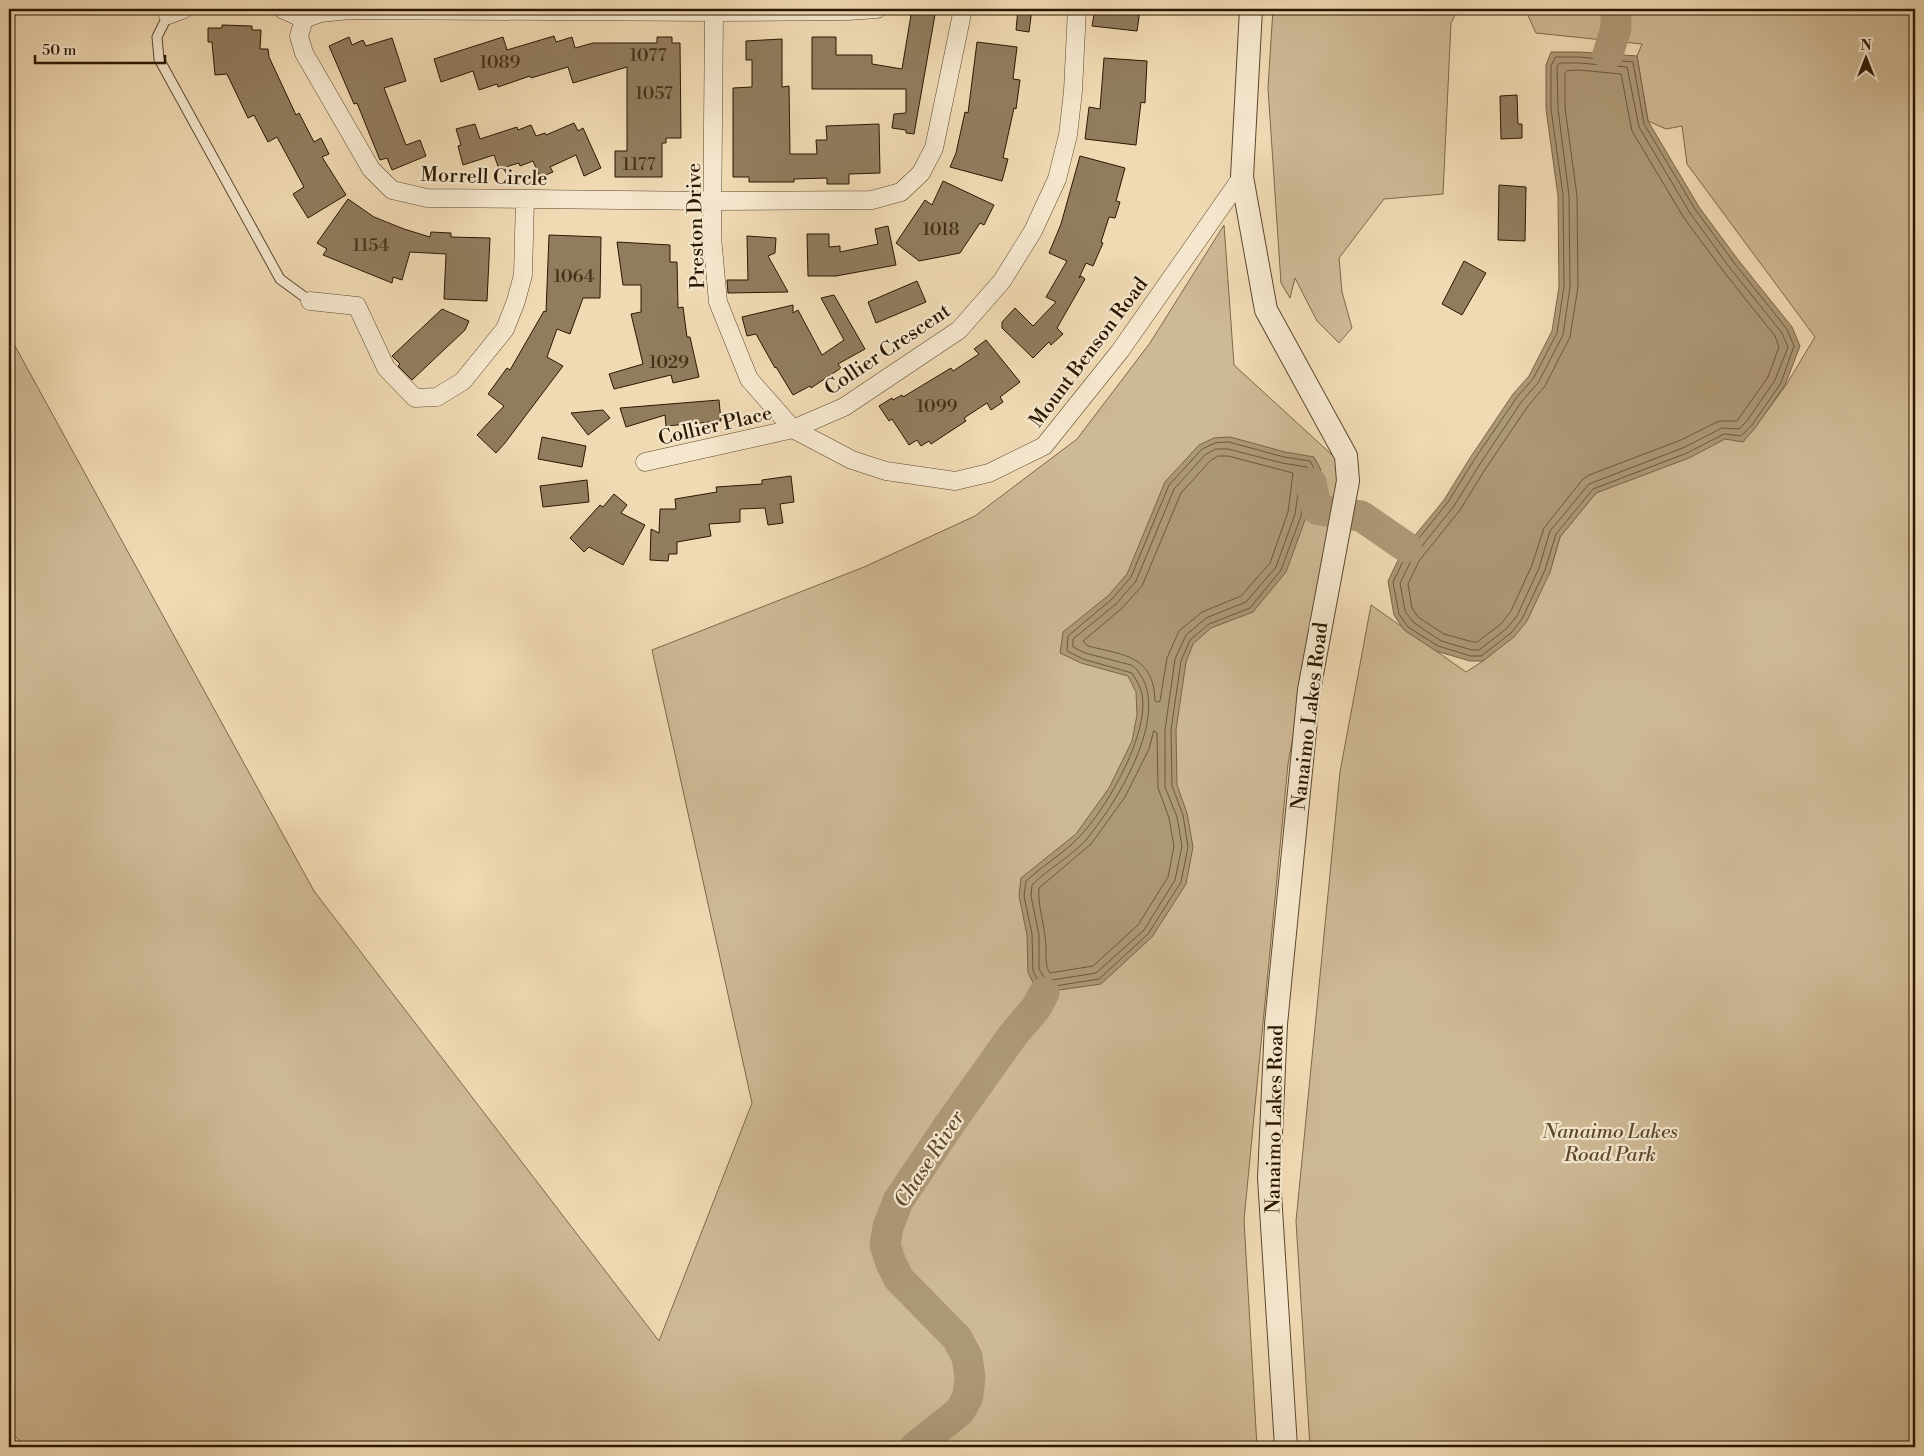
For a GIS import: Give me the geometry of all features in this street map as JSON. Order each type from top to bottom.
[{"type":"street","points":[[282,9],[304,19],[320,13],[350,10],[714,12],[877,9]]},
{"type":"street","points":[[713,201],[872,200],[901,192],[921,173],[934,148],[963,9]]},
{"type":"street","name":"Collier Crescent","points":[[793,429],[844,407],[959,330],[1002,281],[1034,231],[1056,179],[1068,135],[1076,9]]},
{"type":"street","name":"Nanaimo Lakes Road","points":[[1251,9],[1242,177],[1266,310],[1346,456],[1348,481],[1308,690],[1276,1024],[1269,1178],[1286,1447]]},
{"type":"street","name":"Preston Drive","points":[[714,12],[712,237],[718,302],[749,379],[793,429],[852,460],[886,471],[920,477]]},
{"type":"street","name":"Morrell Circle","points":[[304,19],[299,36],[304,53],[371,169],[392,190],[427,198],[713,201]]},
{"type":"street","name":"Mount Benson Road","points":[[920,477],[955,481],[989,473],[1044,446],[1120,351],[1242,177]]},
{"type":"street","points":[[310,301],[358,306],[386,368],[415,398],[437,398],[463,381],[505,329],[516,301],[523,275],[525,199]]},
{"type":"street","name":"Collier Place","points":[[645,462],[793,429]]},
{"type":"lane","points":[[176,12],[157,37],[158,59],[280,279],[310,301]]},
{"type":"green space","points":[[1273,9],[1458,9],[1451,23],[1443,194],[1384,199],[1339,258],[1342,292],[1352,328],[1339,343],[1317,321],[1295,278],[1290,298],[1281,283],[1268,88]]},
{"type":"green space","name":"Nanaimo Lakes Road Park","points":[[1525,9],[1915,9],[1915,1447],[1310,1447],[1296,1221],[1340,772],[1371,605],[1466,672],[1483,661],[1550,572],[1560,537],[1596,493],[1762,418],[1786,385],[1815,337],[1687,164],[1682,126],[1666,129],[1648,121],[1637,56],[1642,44],[1536,33]]},
{"type":"green space","points":[[1224,225],[1234,365],[1343,465],[1288,764],[1244,1220],[1257,1447],[27,1447],[9,1431],[9,335],[314,891],[659,1341],[752,1103],[652,650],[864,567],[975,516],[1077,439],[1150,343]]},
{"type":"water","points":[[1551,52],[1637,56],[1648,121],[1699,207],[1792,327],[1800,346],[1785,385],[1743,442],[1725,439],[1689,458],[1596,493],[1560,537],[1550,572],[1527,621],[1514,637],[1483,661],[1470,661],[1436,651],[1404,630],[1394,615],[1388,581],[1403,550],[1444,500],[1513,394],[1529,376],[1552,331],[1559,287],[1558,196],[1546,109],[1546,65]]},
{"type":"water","points":[[1230,437],[1285,452],[1314,457],[1321,470],[1311,483],[1306,517],[1286,572],[1253,612],[1211,628],[1193,644],[1186,662],[1176,730],[1177,785],[1187,813],[1193,847],[1186,884],[1152,937],[1101,984],[1038,993],[1028,972],[1027,935],[1019,896],[1021,878],[1076,834],[1109,788],[1132,741],[1137,715],[1136,692],[1128,676],[1081,663],[1060,653],[1063,632],[1109,595],[1127,574],[1165,482],[1199,445],[1214,438]]},
{"type":"building","points":[[912,9],[936,9],[914,134],[906,133],[906,130],[892,128],[894,114],[906,113],[906,89],[812,89],[812,37],[836,37],[836,55],[872,55],[872,64],[902,69]]},
{"type":"building","points":[[1018,9],[1032,9],[1029,32],[1016,30]]},
{"type":"building","points":[[1095,9],[1140,10],[1137,31],[1092,26]]},
{"type":"building","points":[[222,25],[252,26],[252,30],[261,30],[260,49],[268,49],[269,57],[296,115],[299,113],[314,142],[321,138],[329,154],[322,157],[346,195],[308,218],[293,194],[304,187],[277,137],[268,142],[254,115],[248,118],[227,74],[215,75],[212,42],[208,42],[208,28],[222,28]]},
{"type":"building","points":[[554,36],[556,42],[572,37],[575,48],[593,43],[657,43],[657,37],[672,37],[672,43],[680,43],[681,138],[666,138],[666,143],[662,143],[662,177],[615,177],[615,151],[627,151],[627,67],[573,83],[568,67],[531,78],[530,76],[498,87],[497,84],[479,90],[473,71],[441,82],[434,59],[503,37],[507,50]]},
{"type":"building","points":[[349,37],[352,45],[363,40],[366,46],[392,38],[406,81],[384,88],[406,145],[420,140],[426,156],[392,170],[387,158],[380,160],[357,103],[354,104],[329,46]]},
{"type":"building","points":[[782,39],[782,87],[789,86],[790,154],[817,154],[816,140],[827,140],[826,126],[879,124],[880,173],[849,174],[849,184],[827,184],[827,178],[794,179],[794,182],[749,182],[749,177],[733,177],[733,88],[752,87],[752,60],[746,60],[746,41]]},
{"type":"building","points":[[977,42],[1017,47],[1013,79],[1020,80],[1016,109],[1014,108],[1003,158],[1008,159],[1002,181],[950,167],[956,153],[965,112],[968,113]]},
{"type":"building","points":[[1104,58],[1147,61],[1145,103],[1141,102],[1136,145],[1085,139],[1089,107],[1100,109]]},
{"type":"building","points":[[1517,95],[1518,124],[1522,124],[1522,138],[1501,139],[1500,96]]},
{"type":"building","points":[[574,123],[578,131],[583,128],[601,168],[584,176],[576,155],[550,167],[553,172],[540,177],[533,161],[520,166],[519,163],[499,169],[494,155],[463,165],[458,146],[461,145],[456,129],[475,124],[480,139],[517,127],[518,130],[531,125],[536,136],[545,133],[546,135]]},
{"type":"building","points":[[1080,156],[1125,168],[1116,201],[1120,202],[1115,218],[1109,217],[1101,242],[1103,243],[1093,266],[1086,263],[1079,278],[1081,276],[1085,279],[1057,328],[1063,334],[1051,345],[1049,342],[1033,358],[1002,328],[1002,322],[1015,308],[1033,326],[1056,302],[1046,297],[1067,261],[1049,253],[1061,224]]},
{"type":"building","points":[[943,181],[994,205],[984,225],[980,223],[960,253],[919,261],[896,243],[925,200],[932,205]]},
{"type":"building","points":[[1499,185],[1526,187],[1525,241],[1498,240]]},
{"type":"building","points":[[348,199],[374,217],[430,237],[431,232],[451,233],[451,237],[490,238],[487,301],[444,299],[446,254],[410,252],[402,280],[393,277],[392,283],[323,255],[327,249],[317,243]]},
{"type":"building","points":[[888,226],[896,265],[836,276],[808,276],[807,234],[829,234],[829,247],[840,246],[840,252],[878,244],[875,229]]},
{"type":"building","points":[[549,235],[601,237],[600,298],[583,298],[570,334],[557,329],[547,357],[563,366],[496,453],[477,435],[504,406],[488,394],[507,368],[510,370],[544,311],[546,312]]},
{"type":"building","points":[[747,236],[776,238],[775,253],[768,256],[788,292],[728,293],[727,280],[748,280]]},
{"type":"building","points":[[617,242],[670,245],[670,262],[677,262],[678,308],[683,307],[687,337],[690,337],[699,377],[673,383],[671,375],[614,389],[609,374],[643,364],[631,314],[641,312],[641,285],[623,285]]},
{"type":"building","points":[[1464,261],[1486,273],[1462,315],[1442,304]]},
{"type":"building","points":[[917,281],[926,302],[876,323],[868,302]]},
{"type":"building","points":[[834,295],[865,349],[838,364],[841,368],[811,388],[810,386],[793,395],[756,334],[747,336],[742,317],[793,305],[793,313],[798,310],[822,355],[844,340],[821,298]]},
{"type":"building","points":[[442,309],[469,321],[465,330],[412,380],[398,366],[400,364],[392,356]]},
{"type":"building","points":[[986,340],[1020,382],[1000,397],[1003,402],[991,410],[987,403],[964,418],[966,421],[931,444],[929,441],[921,446],[917,440],[909,445],[892,419],[889,421],[879,406],[892,398],[893,400],[902,395],[903,397],[951,368],[953,371],[979,354],[974,349]]},
{"type":"building","points":[[719,400],[721,421],[666,426],[665,415],[626,427],[620,408]]},
{"type":"building","points":[[603,410],[610,418],[588,435],[571,413]]},
{"type":"building","points":[[542,437],[586,446],[582,467],[538,459]]},
{"type":"building","points":[[791,476],[794,502],[780,504],[783,523],[768,525],[765,508],[740,509],[740,522],[709,524],[711,536],[677,542],[677,554],[669,554],[668,561],[650,560],[651,529],[659,533],[660,509],[676,509],[675,499],[717,492],[716,487],[762,484],[762,480]]},
{"type":"building","points":[[587,480],[589,502],[543,507],[540,486]]},
{"type":"building","points":[[614,494],[627,505],[621,513],[645,525],[623,565],[589,547],[584,552],[570,538],[600,505],[603,507]]},
{"type":"waterway","name":"Chase River","points":[[1608,54],[1616,28],[1616,9]]},
{"type":"waterway","name":"Chase River","points":[[1311,483],[1317,509],[1326,511]]},
{"type":"waterway","name":"Chase River","points":[[1343,514],[1361,516],[1406,547]]},
{"type":"waterway","name":"Chase River","points":[[915,1447],[960,1411],[968,1396],[970,1377],[967,1357],[957,1338],[899,1279],[885,1245],[888,1227],[898,1201],[1013,1035],[1036,1008],[1044,993]]}]
